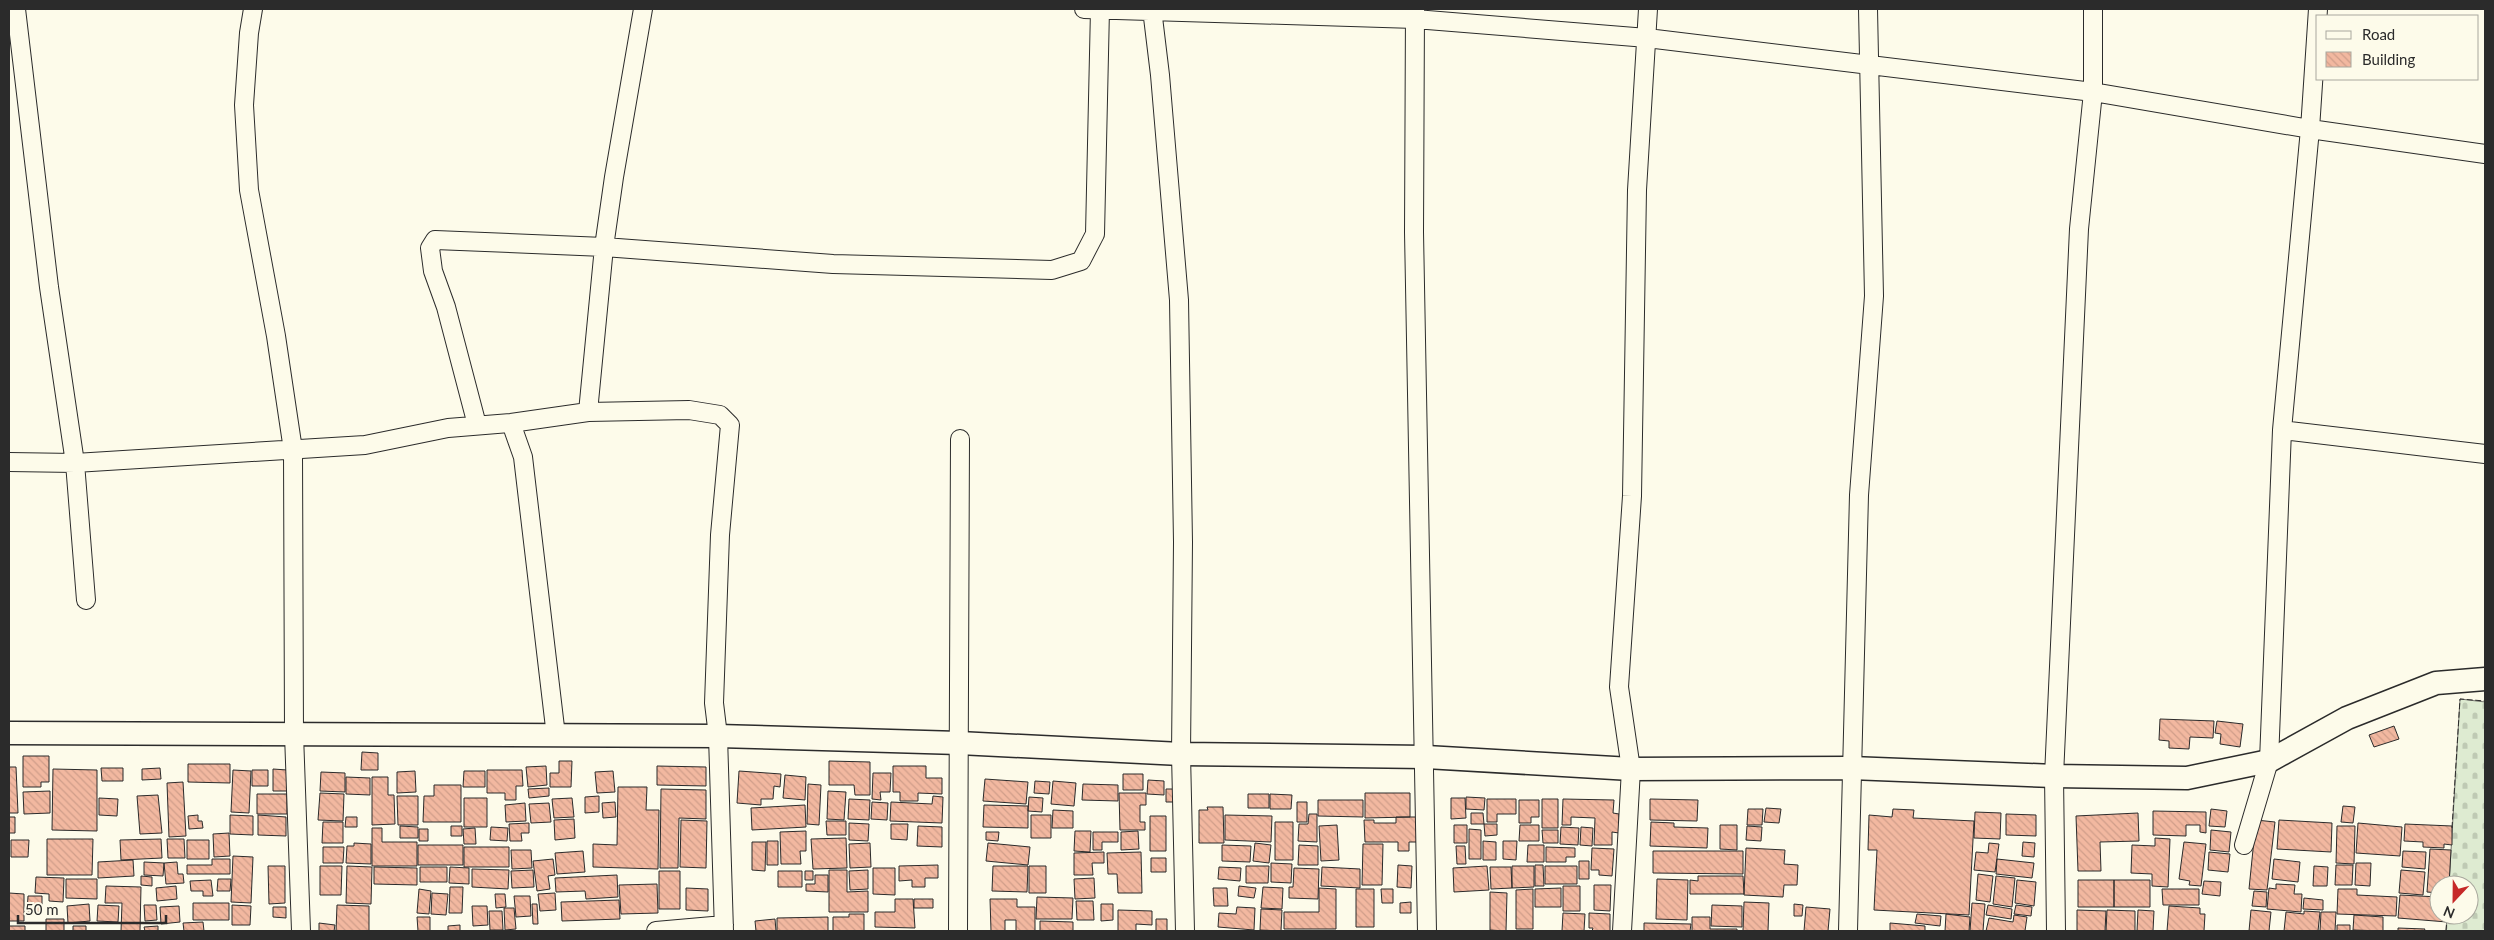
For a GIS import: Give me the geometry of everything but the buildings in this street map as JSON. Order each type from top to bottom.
[{"type":"street","points":[[16,9],[49,287],[75,462],[86,600]]},
{"type":"street","points":[[253,9],[249,33],[244,105],[249,190],[276,336],[293,450],[294,734],[301,931]]},
{"type":"street","points":[[588,412],[604,247],[643,9]]},
{"type":"street","points":[[1084,9],[1415,14],[1647,38],[2092,92],[2310,130],[2485,154]]},
{"type":"street","points":[[477,425],[446,307],[433,271],[430,248],[435,240],[604,247],[833,264],[1052,270],[1081,261],[1095,234],[1100,9]]},
{"type":"street","points":[[1152,9],[1160,75],[1180,300],[1183,542],[1181,754],[1186,931]]},
{"type":"street","points":[[1622,931],[1631,769],[1619,687],[1632,496],[1637,190],[1648,9]]},
{"type":"street","points":[[1848,931],[1859,495],[1874,296],[1868,9]]},
{"type":"street","points":[[2056,931],[2054,776],[2080,229],[2092,92],[2093,9]]},
{"type":"street","points":[[1415,14],[1415,311],[1426,758],[1427,931]]},
{"type":"street","points":[[2244,845],[2269,761],[2282,430],[2310,130],[2316,39]]},
{"type":"street","points":[[9,462],[75,462],[365,445],[448,428],[511,423],[588,412],[689,410],[720,415],[730,425],[720,535],[714,704],[718,736],[724,928],[656,931]]},
{"type":"street","points":[[511,423],[524,458],[556,736]]},
{"type":"street","points":[[2282,430],[2485,454]]},
{"type":"street","points":[[958,931],[960,439]]},
{"type":"street","points":[[9,733],[718,736],[959,743],[1181,754],[1426,758],[1631,769],[1851,768],[2054,776],[2187,778],[2269,761],[2347,718],[2436,683],[2485,679]]},
{"type":"green space","points":[[2460,699],[2485,702],[2485,931],[2446,931],[2446,925],[2479,925],[2479,875],[2450,875]]},
{"type":"fence","points":[[2452,828],[2460,699],[2485,701]]},
{"type":"fence","points":[[2446,925],[2446,931]]}]
